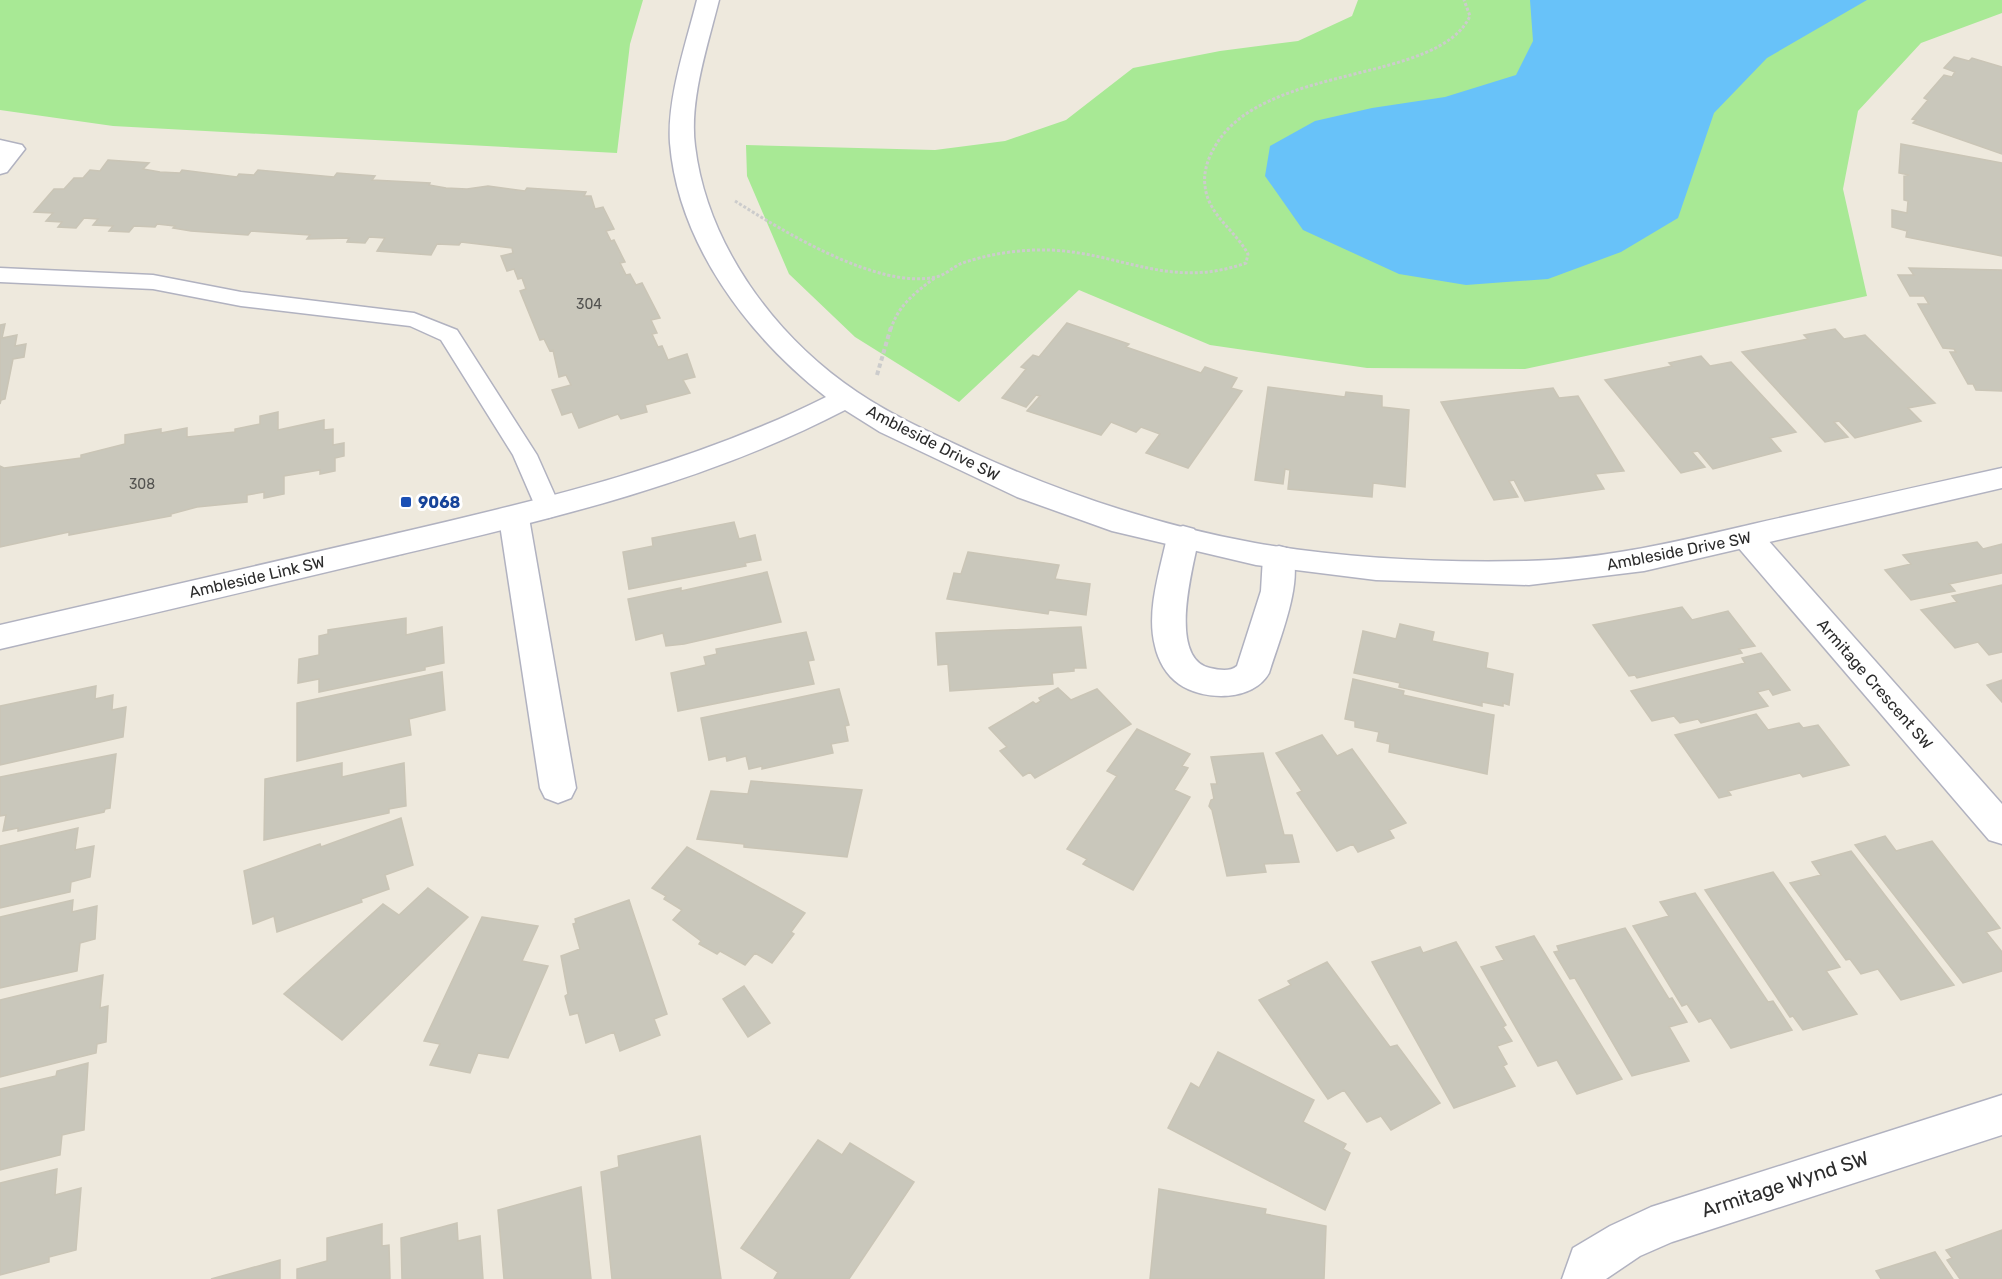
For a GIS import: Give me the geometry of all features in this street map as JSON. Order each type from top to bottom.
[{"type":"street","name":"Ambleside Drive SW","points":[[708,0],[687,86],[682,142],[694,204],[725,270],[777,338],[810,370],[846,398],[890,425],[1028,490],[1123,523],[1256,554],[1376,568],[1529,573],[1644,560],[2002,478]]},
{"type":"street","name":"Ambleside Link SW","points":[[0,636],[548,509],[714,458],[778,433],[846,398]]},
{"type":"street","points":[[514,518],[558,788]]},
{"type":"street","points":[[1183,537],[1169,608],[1171,646],[1180,669],[1190,677],[1207,681],[1233,683],[1246,679],[1252,672],[1277,591],[1279,557]]},
{"type":"street","name":"Armitage Crescent SW","points":[[1748,538],[2002,829]]},
{"type":"street","name":"Armitage Wynd SW","points":[[1584,1279],[1589,1264],[1624,1241],[1666,1222],[2002,1115]]},
{"type":"lane","points":[[0,146],[15,149],[0,168]]},
{"type":"lane","points":[[0,275],[153,282],[241,299],[414,320],[449,335],[525,455],[548,509]]},
{"type":"path","points":[[877,375],[894,318],[912,295],[936,277],[958,265],[1019,251],[1083,254],[1166,273],[1226,273],[1246,263],[1248,254],[1244,245],[1210,204],[1206,191],[1209,156],[1220,139],[1253,108],[1272,98],[1400,62],[1450,42],[1463,32],[1470,16],[1464,0]]},
{"type":"path","points":[[735,200],[790,236],[832,255],[896,275],[936,277]]},
{"type":"green space","points":[[0,0],[643,0],[630,44],[617,153],[113,126],[0,110]]},
{"type":"green space","points":[[1358,0],[2002,0],[2002,13],[1921,43],[1858,111],[1843,189],[1867,296],[1525,369],[1367,368],[1210,345],[1079,290],[959,402],[855,337],[789,274],[747,176],[746,145],[935,150],[1005,141],[1066,120],[1133,68],[1220,51],[1298,41],[1352,16]]},
{"type":"water","points":[[1530,0],[1867,0],[1767,58],[1714,113],[1678,218],[1621,252],[1548,279],[1466,285],[1399,274],[1303,230],[1265,176],[1270,146],[1315,121],[1372,108],[1445,97],[1516,75],[1533,41]]},
{"type":"building","points":[[1954,57],[1969,61],[1972,58],[2002,67],[2002,154],[1913,123],[1916,120],[1912,119],[1928,100],[1924,98],[1944,75],[1952,77],[1955,72],[1944,68]]},
{"type":"building","points":[[1901,144],[2002,163],[2002,256],[1906,237],[1907,231],[1892,227],[1892,210],[1907,213],[1908,201],[1904,200],[1904,176],[1909,175],[1899,173]]},
{"type":"building","points":[[108,160],[149,163],[143,169],[160,172],[180,173],[182,170],[237,177],[239,174],[254,175],[258,170],[334,177],[337,173],[375,176],[372,180],[430,183],[429,185],[446,188],[467,189],[488,186],[525,191],[527,188],[586,192],[584,196],[591,196],[595,209],[603,207],[614,229],[606,231],[611,241],[614,240],[625,262],[620,263],[626,275],[630,274],[636,285],[642,283],[660,318],[651,320],[657,333],[652,334],[658,347],[662,346],[668,360],[687,354],[695,377],[683,380],[690,393],[645,405],[647,412],[621,419],[618,414],[579,428],[572,412],[562,415],[552,390],[571,385],[566,375],[559,377],[553,350],[550,351],[544,339],[540,340],[520,291],[526,289],[522,278],[518,279],[514,269],[507,271],[501,256],[513,253],[512,248],[461,242],[459,245],[437,244],[431,255],[377,251],[385,238],[369,237],[365,243],[347,242],[349,238],[307,239],[310,235],[251,231],[248,235],[191,231],[157,224],[155,227],[134,226],[129,232],[109,231],[113,226],[93,225],[98,219],[84,218],[76,228],[58,227],[62,222],[46,221],[53,213],[34,212],[54,189],[64,189],[74,178],[83,178],[90,170],[100,171]]},
{"type":"building","points":[[1909,268],[2002,270],[2002,391],[1976,390],[1973,384],[1968,384],[1950,352],[1956,352],[1954,349],[1943,348],[1918,304],[1929,304],[1924,296],[1910,296],[1898,275],[1914,275]]},
{"type":"building","points":[[1067,323],[1129,344],[1126,347],[1201,373],[1205,367],[1237,378],[1231,388],[1242,391],[1188,468],[1146,453],[1160,434],[1141,427],[1136,432],[1111,422],[1101,435],[1027,411],[1040,396],[1036,395],[1026,407],[1002,398],[1026,369],[1021,367],[1033,355],[1039,357]]},
{"type":"building","points":[[5,324],[2,338],[17,335],[15,346],[26,344],[24,357],[13,359],[5,399],[1,400],[0,404],[0,325]]},
{"type":"building","points":[[1835,329],[1844,339],[1865,335],[1935,403],[1908,408],[1921,421],[1855,438],[1839,421],[1834,422],[1848,437],[1825,442],[1742,352],[1808,339],[1804,335]]},
{"type":"building","points":[[1701,356],[1710,366],[1731,362],[1796,432],[1770,438],[1781,451],[1713,469],[1698,451],[1692,452],[1705,467],[1681,473],[1605,380],[1672,366],[1669,363]]},
{"type":"building","points":[[1268,387],[1345,397],[1346,392],[1382,396],[1382,407],[1409,410],[1405,487],[1373,483],[1372,497],[1288,489],[1290,470],[1285,469],[1283,484],[1255,480]]},
{"type":"building","points":[[1553,388],[1559,398],[1578,396],[1624,471],[1595,474],[1604,489],[1525,501],[1514,480],[1509,481],[1518,497],[1494,500],[1441,402]]},
{"type":"building","points":[[278,412],[278,430],[324,420],[324,430],[333,429],[333,445],[344,443],[344,456],[335,458],[335,471],[320,474],[320,470],[284,476],[284,494],[264,498],[264,492],[247,495],[247,502],[197,507],[171,514],[171,516],[69,535],[69,532],[0,547],[0,466],[4,468],[81,458],[81,455],[125,444],[125,435],[161,429],[161,433],[187,428],[187,437],[235,432],[235,429],[260,424],[260,416]]},
{"type":"building","points":[[734,522],[739,539],[755,535],[761,560],[745,563],[746,566],[629,589],[623,552],[653,546],[652,538]]},
{"type":"building","points":[[1977,542],[1983,549],[2002,544],[2002,573],[1949,584],[1955,591],[1911,600],[1885,570],[1911,564],[1903,555]]},
{"type":"building","points":[[968,552],[1059,565],[1055,579],[1090,584],[1086,615],[1049,610],[1048,614],[947,599],[954,573],[961,574]]},
{"type":"building","points":[[767,572],[781,622],[684,644],[666,646],[663,633],[636,640],[628,599],[681,588],[681,591]]},
{"type":"building","points":[[2002,585],[2002,652],[1989,655],[1978,642],[1955,648],[1921,610],[1957,602],[1952,596]]},
{"type":"building","points":[[1682,607],[1692,620],[1728,611],[1755,646],[1739,649],[1742,653],[1637,678],[1635,675],[1629,676],[1593,625]]},
{"type":"building","points":[[406,618],[406,635],[442,627],[444,663],[425,667],[425,670],[319,692],[319,679],[298,683],[299,659],[319,655],[319,636],[328,634],[328,630]]},
{"type":"building","points":[[1400,624],[1434,632],[1432,641],[1488,653],[1486,668],[1513,674],[1509,705],[1482,702],[1482,706],[1399,687],[1400,683],[1354,673],[1363,631],[1396,639]]},
{"type":"building","points":[[1081,627],[1086,668],[1052,673],[1053,684],[950,691],[948,664],[938,665],[936,633]]},
{"type":"building","points":[[806,632],[814,660],[808,661],[814,684],[678,711],[671,673],[706,665],[704,657],[717,654],[716,649]]},
{"type":"building","points":[[1761,653],[1790,690],[1773,695],[1769,689],[1757,692],[1768,706],[1701,723],[1698,719],[1680,723],[1674,716],[1652,721],[1631,691],[1745,663],[1742,658]]},
{"type":"building","points":[[442,672],[445,710],[409,719],[411,735],[297,761],[297,703]]},
{"type":"building","points":[[1353,679],[1404,691],[1403,695],[1494,715],[1487,774],[1389,752],[1390,744],[1377,741],[1379,732],[1355,727],[1355,721],[1345,719]]},
{"type":"building","points":[[2002,680],[2002,702],[1987,685]]},
{"type":"building","points":[[96,686],[95,699],[113,695],[112,710],[126,707],[123,737],[0,765],[0,706]]},
{"type":"building","points":[[1058,688],[1071,700],[1097,689],[1131,724],[1035,778],[1030,772],[1023,776],[1000,751],[1007,747],[989,728],[1033,702],[1036,704],[1041,701],[1039,698]]},
{"type":"building","points":[[839,689],[849,725],[845,726],[848,741],[831,744],[833,753],[762,769],[762,766],[749,769],[746,756],[727,761],[726,756],[709,760],[701,718]]},
{"type":"building","points":[[1756,714],[1768,730],[1799,723],[1803,728],[1818,725],[1849,765],[1803,777],[1800,773],[1728,791],[1731,795],[1719,798],[1675,735]]},
{"type":"building","points":[[1137,729],[1190,754],[1182,766],[1188,768],[1174,790],[1190,797],[1133,890],[1083,864],[1087,859],[1067,849],[1117,776],[1107,771]]},
{"type":"building","points":[[1322,735],[1337,756],[1352,749],[1406,823],[1389,830],[1394,838],[1358,852],[1353,844],[1337,851],[1297,793],[1302,791],[1276,753]]},
{"type":"building","points":[[1263,753],[1284,835],[1292,835],[1299,862],[1264,864],[1266,872],[1227,876],[1212,810],[1209,806],[1211,800],[1214,799],[1211,784],[1217,784],[1211,757]]},
{"type":"building","points":[[116,754],[110,808],[105,809],[104,812],[18,831],[18,828],[3,831],[6,815],[0,816],[0,777]]},
{"type":"building","points":[[342,763],[342,777],[404,763],[406,806],[389,809],[389,813],[264,840],[265,779]]},
{"type":"building","points":[[751,781],[862,790],[847,857],[744,847],[744,844],[697,839],[711,791],[748,794]]},
{"type":"building","points":[[401,818],[413,865],[385,875],[389,889],[361,899],[362,902],[277,932],[274,916],[253,924],[244,871],[320,844],[321,847]]},
{"type":"building","points":[[78,828],[75,850],[94,846],[90,877],[71,882],[70,892],[0,908],[0,846]]},
{"type":"building","points":[[1885,836],[1896,851],[1932,841],[2000,928],[1986,932],[2002,952],[2002,971],[1963,983],[1855,845]]},
{"type":"building","points":[[687,847],[805,913],[791,932],[794,934],[772,963],[755,953],[745,965],[720,951],[717,954],[699,944],[701,941],[673,920],[682,910],[664,899],[666,896],[652,888]]},
{"type":"building","points":[[1851,851],[1954,985],[1901,1000],[1878,969],[1861,974],[1850,959],[1846,960],[1790,883],[1821,875],[1812,862]]},
{"type":"building","points":[[1773,872],[1840,967],[1826,971],[1857,1014],[1803,1030],[1793,1016],[1790,1017],[1705,890]]},
{"type":"building","points":[[428,888],[468,917],[342,1040],[284,994],[383,904],[399,915]]},
{"type":"building","points":[[1695,893],[1768,1002],[1773,1001],[1792,1030],[1731,1048],[1711,1018],[1699,1022],[1687,1004],[1682,1006],[1633,926],[1669,916],[1660,902]]},
{"type":"building","points":[[73,900],[72,912],[97,906],[95,939],[80,943],[77,971],[0,988],[0,917]]},
{"type":"building","points":[[629,900],[667,1014],[654,1019],[660,1035],[620,1051],[614,1032],[586,1043],[578,1013],[570,1015],[565,996],[568,994],[561,956],[580,949],[573,924],[576,923],[575,919]]},
{"type":"building","points":[[482,917],[538,926],[522,961],[548,966],[508,1058],[478,1053],[470,1073],[430,1065],[440,1044],[424,1041]]},
{"type":"building","points":[[1625,928],[1669,999],[1672,998],[1687,1022],[1669,1027],[1689,1061],[1632,1076],[1575,978],[1570,979],[1554,952],[1559,951],[1557,946]]},
{"type":"building","points":[[1534,936],[1622,1079],[1577,1094],[1557,1060],[1538,1066],[1481,967],[1504,960],[1496,947]]},
{"type":"building","points":[[1456,942],[1506,1025],[1503,1027],[1512,1041],[1497,1046],[1507,1064],[1503,1066],[1515,1086],[1454,1108],[1372,962],[1420,947],[1423,953]]},
{"type":"building","points":[[1327,962],[1390,1047],[1397,1045],[1440,1103],[1391,1130],[1381,1116],[1367,1122],[1344,1090],[1328,1099],[1259,1000],[1291,985],[1288,981]]},
{"type":"building","points":[[103,975],[100,1008],[108,1006],[106,1042],[97,1044],[96,1053],[0,1077],[0,1000]]},
{"type":"building","points":[[744,986],[770,1023],[748,1037],[723,999]]},
{"type":"building","points":[[1218,1052],[1314,1100],[1303,1122],[1346,1144],[1343,1149],[1350,1153],[1325,1210],[1168,1128],[1191,1083],[1199,1088]]},
{"type":"building","points":[[88,1063],[84,1130],[62,1135],[60,1155],[0,1170],[0,1089],[56,1076],[57,1071]]},
{"type":"building","points":[[700,1136],[721,1279],[612,1279],[601,1172],[619,1167],[618,1156]]},
{"type":"building","points":[[818,1140],[842,1155],[850,1143],[914,1182],[849,1279],[774,1279],[778,1272],[741,1248]]},
{"type":"building","points":[[57,1169],[55,1195],[81,1188],[76,1250],[49,1257],[49,1262],[0,1275],[0,1183]]},
{"type":"building","points":[[581,1187],[591,1279],[504,1279],[498,1210]]},
{"type":"building","points":[[1159,1189],[1266,1209],[1265,1214],[1326,1226],[1324,1279],[1150,1279]]},
{"type":"building","points":[[457,1223],[458,1241],[480,1236],[483,1279],[402,1279],[401,1238]]},
{"type":"building","points":[[382,1224],[382,1246],[389,1245],[390,1279],[297,1279],[297,1269],[327,1261],[327,1238]]},
{"type":"building","points":[[2002,1230],[2002,1279],[1960,1279],[1947,1260],[1952,1258],[1946,1250]]},
{"type":"building","points":[[1935,1252],[1953,1279],[1881,1279],[1876,1271]]},
{"type":"building","points":[[280,1260],[280,1279],[211,1279]]},
{"type":"place","name":"9068","points":[[406,502]]}]
